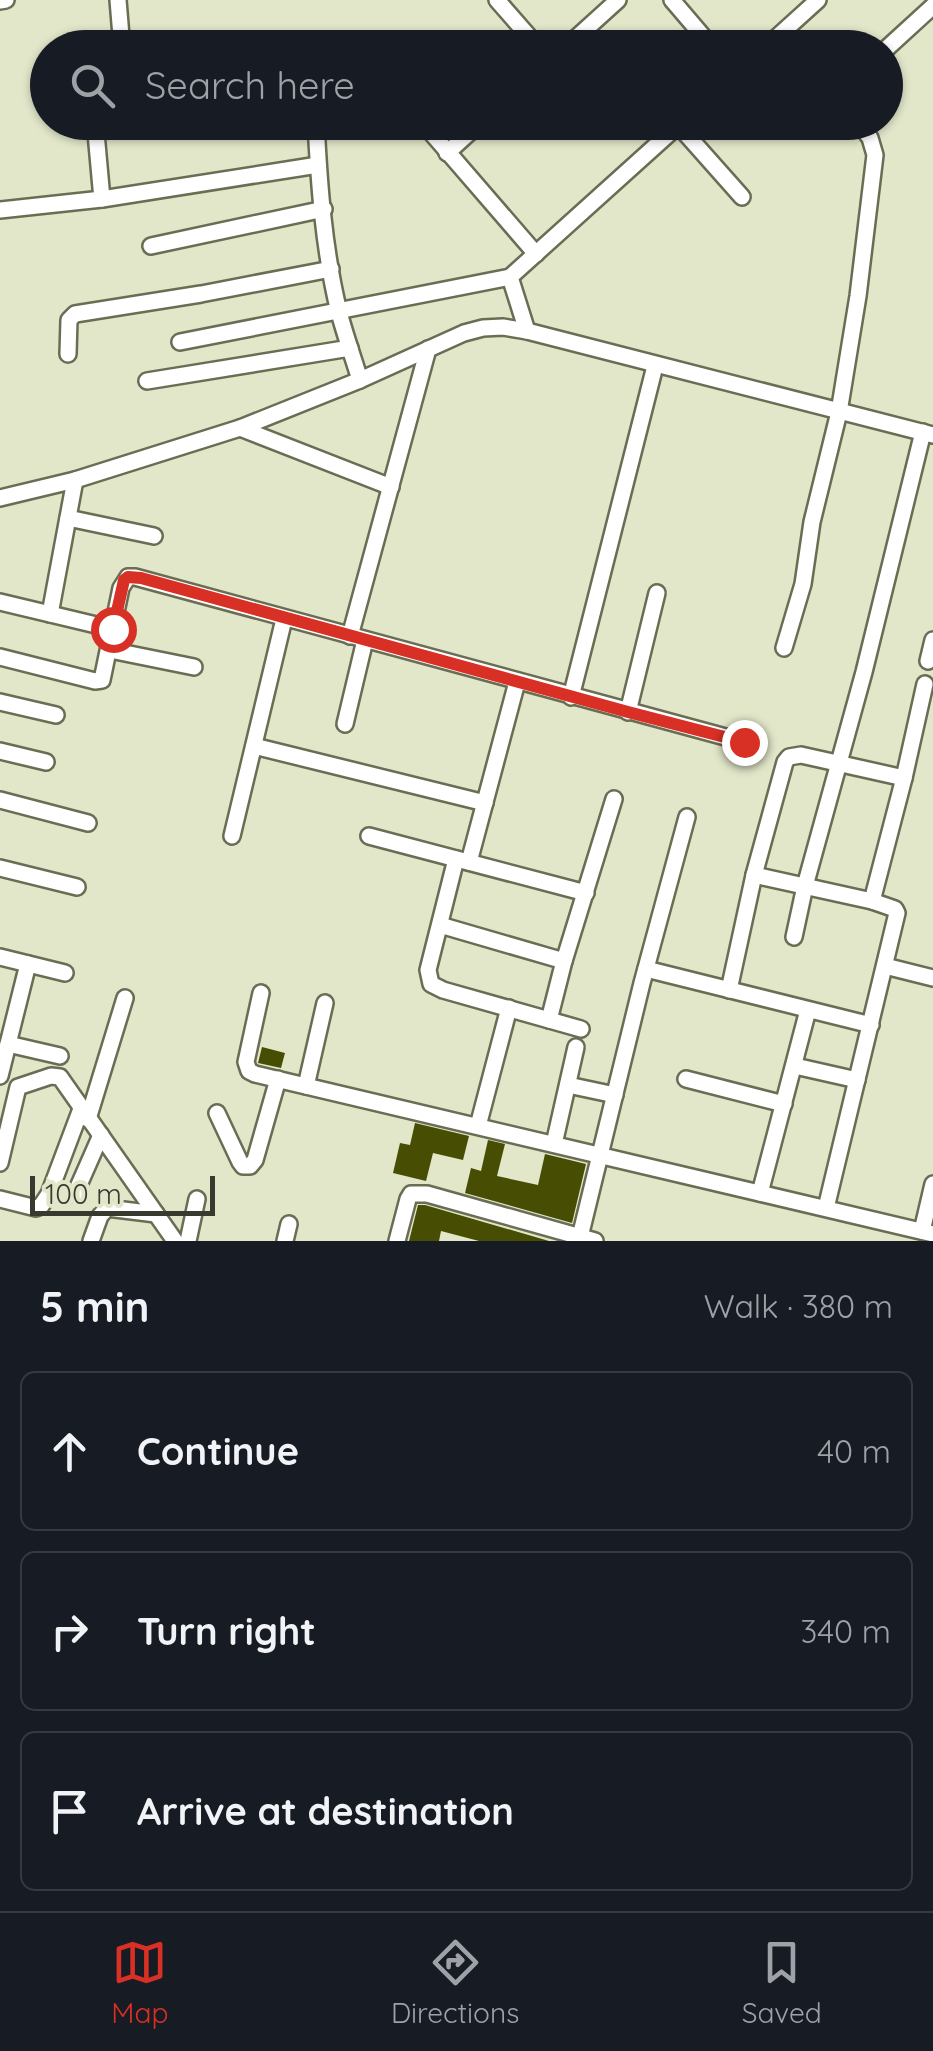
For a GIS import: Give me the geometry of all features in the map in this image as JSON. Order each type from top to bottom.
[{"type":"street","points":[[118,0],[120,30]]},
{"type":"street","points":[[497,0],[523,30]]},
{"type":"street","points":[[584,30],[618,0]]},
{"type":"street","points":[[672,0],[698,30]]},
{"type":"street","points":[[794,30],[818,0]]},
{"type":"street","points":[[903,33],[933,6]]},
{"type":"street","points":[[97,140],[102,200]]},
{"type":"street","points":[[317,140],[330,269],[360,380]]},
{"type":"street","points":[[437,140],[536,254]]},
{"type":"street","points":[[447,152],[461,140]]},
{"type":"street","points":[[180,342],[510,278],[663,140]]},
{"type":"street","points":[[694,140],[742,197]]},
{"type":"street","points":[[784,648],[803,584],[812,522],[839,412],[874,166],[870,140]]},
{"type":"street","points":[[0,210],[102,200],[318,165]]},
{"type":"street","points":[[151,246],[324,209]]},
{"type":"street","points":[[68,354],[69,320],[75,314],[330,269]]},
{"type":"street","points":[[510,278],[527,332]]},
{"type":"street","points":[[0,498],[76,480],[240,428],[483,328],[527,332],[928,434],[794,938]]},
{"type":"street","points":[[147,381],[350,348]]},
{"type":"street","points":[[345,724],[358,638],[391,487],[428,349]]},
{"type":"street","points":[[571,696],[655,366]]},
{"type":"street","points":[[240,428],[391,487]]},
{"type":"street","points":[[50,614],[76,480]]},
{"type":"street","points":[[68,518],[154,536]]},
{"type":"street","points":[[0,658],[102,680],[121,588],[128,577],[141,578],[744,742]]},
{"type":"street","points":[[628,712],[657,593]]},
{"type":"street","points":[[0,602],[113,629]]},
{"type":"street","points":[[232,836],[284,618]]},
{"type":"street","points":[[928,661],[933,640]]},
{"type":"street","points":[[110,650],[194,667]]},
{"type":"street","points":[[517,682],[485,804],[440,925],[428,970],[431,984],[443,990],[581,1029]]},
{"type":"street","points":[[872,902],[925,684]]},
{"type":"street","points":[[0,702],[56,715]]},
{"type":"street","points":[[254,746],[485,804]]},
{"type":"street","points":[[0,751],[46,762]]},
{"type":"street","points":[[729,990],[754,875],[785,762],[801,755],[904,778]]},
{"type":"street","points":[[550,1020],[614,799]]},
{"type":"street","points":[[0,800],[88,823]]},
{"type":"street","points":[[397,1241],[408,1198],[417,1193],[585,1240],[615,1096],[687,817]]},
{"type":"street","points":[[369,836],[586,893]]},
{"type":"street","points":[[0,868],[77,887]]},
{"type":"street","points":[[754,875],[872,902],[896,909],[897,913],[826,1208]]},
{"type":"street","points":[[440,925],[564,961]]},
{"type":"street","points":[[0,957],[66,973]]},
{"type":"street","points":[[28,964],[0,1080],[18,1087],[51,1076],[60,1077],[176,1241]]},
{"type":"street","points":[[886,966],[933,978]]},
{"type":"street","points":[[646,968],[871,1025]]},
{"type":"street","points":[[261,993],[246,1068],[255,1074],[928,1232],[933,1184]]},
{"type":"street","points":[[0,1199],[33,1207],[41,1206],[49,1194],[84,1114],[125,998]]},
{"type":"street","points":[[306,1086],[325,1003]]},
{"type":"street","points":[[478,1126],[508,1008]]},
{"type":"street","points":[[760,1193],[808,1010]]},
{"type":"street","points":[[8,1044],[60,1056]]},
{"type":"street","points":[[554,1144],[576,1047]]},
{"type":"street","points":[[795,1066],[858,1080]]},
{"type":"street","points":[[217,1113],[240,1162],[250,1166],[278,1079]]},
{"type":"street","points":[[686,1079],[784,1104]]},
{"type":"street","points":[[568,1085],[615,1096]]},
{"type":"street","points":[[0,1163],[18,1087]]},
{"type":"street","points":[[76,1194],[100,1135]]},
{"type":"street","points":[[188,1241],[197,1199]]},
{"type":"street","points":[[91,1241],[107,1208],[156,1214]]},
{"type":"street","points":[[285,1241],[289,1224]]},
{"type":"building","points":[[262,1047],[285,1053],[281,1068],[258,1063]]},
{"type":"building","points":[[415,1123],[469,1136],[463,1160],[433,1153],[426,1181],[393,1173],[400,1143],[410,1145]]},
{"type":"building","points":[[488,1140],[505,1144],[497,1176],[538,1185],[545,1154],[586,1164],[572,1223],[465,1193],[471,1168],[481,1171]]},
{"type":"building","points":[[418,1205],[549,1241],[479,1241],[441,1231],[439,1241],[409,1241]]},
{"type":"route","points":[[113,629],[124,580],[141,578],[744,742]]}]
